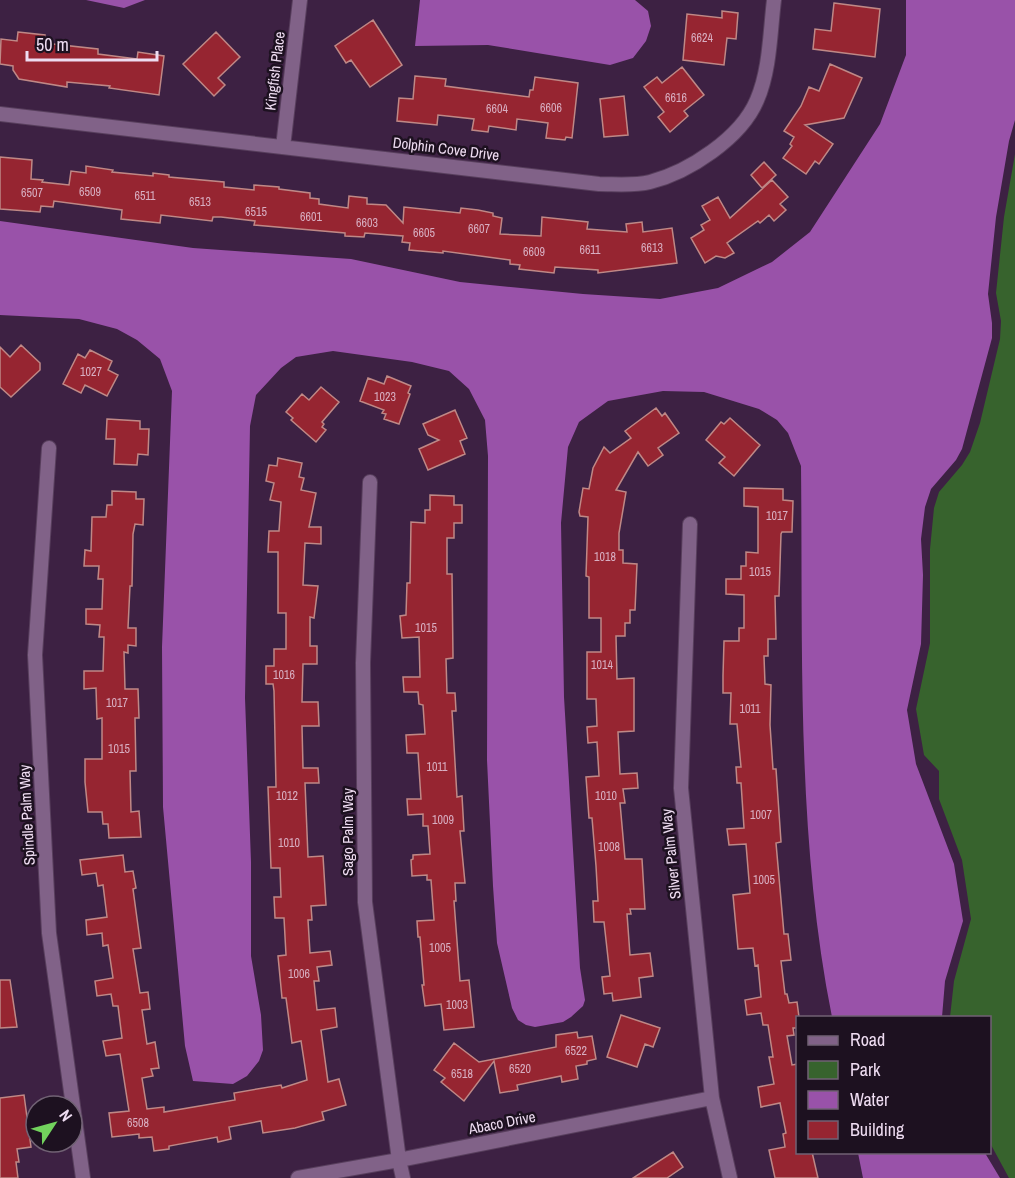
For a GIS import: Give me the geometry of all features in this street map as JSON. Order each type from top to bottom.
[{"type":"street","name":"Kingfish Place","points":[[283,147],[300,0]]},
{"type":"street","name":"Dolphin Cove Drive","points":[[0,114],[599,184],[625,185],[650,182],[693,165],[723,143],[742,123],[757,102],[764,79],[774,0]]},
{"type":"street","name":"Spindle Palm Way","points":[[49,448],[35,655],[49,933],[82,1178]]},
{"type":"street","name":"Sago Palm Way","points":[[370,482],[363,663],[365,902],[403,1178]]},
{"type":"street","name":"Silver Palm Way","points":[[690,525],[681,788],[712,1098],[730,1178]]},
{"type":"street","name":"Abaco Drive","points":[[298,1178],[712,1098]]},
{"type":"green space","points":[[1015,154],[1015,1178],[1009,1178],[991,1145],[991,1016],[950,1016],[954,981],[971,919],[962,860],[939,799],[939,771],[924,755],[916,709],[930,643],[930,549],[934,508],[939,492],[970,452],[980,423],[1000,339],[1001,321],[996,293],[1004,217]]},
{"type":"water","points":[[86,0],[145,0],[124,8]]},
{"type":"water","points":[[420,0],[635,0],[648,11],[651,26],[646,41],[633,58],[610,65],[488,45],[415,46]]},
{"type":"water","points":[[906,0],[1015,0],[1015,120],[1009,141],[996,217],[988,294],[992,338],[962,449],[956,460],[931,489],[925,507],[921,539],[923,575],[921,644],[907,710],[916,764],[954,864],[963,921],[945,981],[942,1016],[832,1016],[820,949],[807,812],[802,673],[801,466],[788,433],[777,420],[759,409],[704,392],[663,391],[608,401],[579,422],[568,447],[561,523],[564,697],[580,968],[585,1000],[583,1006],[563,1022],[535,1027],[518,1020],[512,1008],[497,943],[493,886],[487,760],[488,456],[485,420],[469,389],[449,371],[412,362],[333,351],[296,357],[281,368],[256,395],[250,426],[245,698],[251,862],[251,956],[261,1015],[263,1050],[259,1061],[247,1076],[233,1084],[193,1081],[185,1046],[163,807],[162,647],[172,391],[160,359],[137,340],[117,329],[79,319],[0,315],[0,221],[193,248],[351,259],[460,282],[660,299],[718,288],[772,262],[810,232],[880,124],[906,55]]},
{"type":"water","points":[[858,1154],[986,1154],[1000,1178],[863,1178]]},
{"type":"building","points":[[834,3],[880,9],[875,57],[813,49],[815,29],[831,31]]},
{"type":"building","points":[[722,11],[738,13],[736,39],[727,38],[724,65],[683,60],[687,14],[722,18]]},
{"type":"building","points":[[373,20],[402,65],[370,87],[351,60],[346,63],[335,46]]},
{"type":"building","points":[[18,32],[45,35],[44,43],[98,49],[98,54],[137,59],[138,52],[164,56],[159,95],[109,88],[110,86],[67,82],[67,87],[19,79],[13,66],[0,64],[1,39],[17,41]]},
{"type":"building","points":[[216,32],[240,57],[218,78],[225,85],[214,96],[183,64]]},
{"type":"building","points":[[830,64],[862,78],[844,118],[805,125],[833,144],[819,164],[815,161],[806,174],[783,158],[792,146],[790,144],[794,137],[784,131],[801,106],[809,87],[819,91]]},
{"type":"building","points":[[682,67],[704,95],[684,111],[688,116],[670,132],[658,117],[664,112],[644,87],[657,77],[662,83]]},
{"type":"building","points":[[415,76],[446,79],[445,86],[529,97],[530,90],[533,90],[535,77],[578,83],[572,138],[566,137],[565,140],[546,138],[548,123],[517,119],[516,130],[489,126],[488,132],[472,130],[474,119],[438,115],[437,125],[397,121],[399,98],[413,99]]},
{"type":"building","points":[[624,96],[628,135],[604,137],[600,99]]},
{"type":"building","points":[[0,157],[32,160],[31,179],[43,180],[42,182],[69,185],[71,171],[86,173],[86,166],[113,170],[112,172],[153,176],[153,173],[169,175],[169,177],[224,182],[224,187],[254,190],[254,185],[279,187],[279,189],[310,193],[310,198],[319,199],[319,204],[348,208],[349,196],[367,198],[367,204],[386,205],[403,223],[404,207],[460,213],[461,208],[478,210],[493,213],[493,216],[502,218],[500,234],[541,236],[542,217],[588,222],[587,229],[627,232],[626,224],[642,222],[643,232],[672,228],[677,263],[598,273],[598,270],[555,267],[554,273],[519,269],[520,265],[510,264],[510,260],[443,251],[443,253],[409,250],[410,243],[402,242],[403,236],[365,233],[364,237],[345,236],[345,233],[254,225],[255,221],[221,217],[213,217],[212,221],[161,215],[160,223],[121,219],[122,210],[54,201],[53,207],[41,206],[40,212],[0,209]]},
{"type":"building","points":[[764,162],[776,175],[762,188],[751,175]]},
{"type":"building","points":[[772,180],[788,197],[780,204],[786,210],[774,221],[769,215],[760,223],[758,221],[727,243],[734,253],[725,258],[716,256],[705,263],[691,238],[704,230],[701,225],[710,220],[702,206],[718,197],[730,218]]},
{"type":"building","points":[[21,345],[40,363],[40,370],[11,397],[0,387],[0,347],[10,357]]},
{"type":"building","points":[[90,350],[112,361],[108,370],[118,375],[107,396],[85,385],[81,393],[63,384],[78,354],[85,358]]},
{"type":"building","points":[[387,376],[411,386],[399,424],[384,419],[386,414],[382,413],[384,410],[360,401],[368,378],[384,384]]},
{"type":"building","points":[[321,387],[339,402],[322,422],[324,424],[322,427],[326,430],[316,442],[291,420],[293,418],[286,412],[302,394],[309,400]]},
{"type":"building","points":[[656,408],[662,416],[665,413],[679,433],[658,448],[663,455],[648,466],[638,452],[616,490],[626,492],[619,533],[619,550],[623,550],[623,563],[637,564],[635,610],[630,610],[630,623],[625,623],[625,636],[616,636],[617,679],[634,678],[634,731],[618,732],[620,774],[637,773],[638,788],[623,789],[625,803],[620,803],[625,859],[642,859],[645,909],[630,909],[631,914],[627,914],[630,955],[650,953],[653,976],[639,978],[641,997],[613,1001],[612,993],[604,994],[602,977],[610,976],[604,922],[594,922],[593,901],[598,901],[592,818],[589,818],[586,777],[599,776],[597,742],[588,743],[587,727],[597,726],[596,699],[587,699],[587,652],[601,652],[601,618],[589,618],[589,577],[586,576],[588,517],[580,516],[579,512],[583,488],[589,489],[593,468],[604,447],[610,453],[631,438],[625,431]]},
{"type":"building","points":[[455,410],[467,438],[460,441],[465,454],[428,470],[419,449],[439,440],[428,435],[423,424]]},
{"type":"building","points":[[730,418],[760,445],[734,476],[719,463],[725,457],[706,440],[721,422],[724,424]]},
{"type":"building","points":[[107,419],[140,421],[140,429],[149,429],[148,455],[138,454],[137,465],[114,464],[115,439],[106,439]]},
{"type":"building","points":[[278,458],[302,463],[299,477],[304,478],[301,490],[316,493],[309,527],[321,527],[321,544],[305,543],[303,585],[318,586],[314,618],[310,617],[310,646],[317,646],[317,664],[303,664],[302,702],[318,702],[319,726],[302,726],[303,768],[318,768],[319,783],[305,783],[308,857],[323,856],[326,905],[311,906],[312,920],[308,920],[310,953],[330,951],[332,965],[317,967],[319,981],[314,981],[317,1010],[335,1008],[337,1027],[321,1030],[328,1082],[339,1079],[346,1105],[322,1112],[324,1120],[295,1128],[263,1133],[261,1121],[229,1127],[231,1139],[218,1142],[217,1137],[154,1151],[152,1137],[139,1138],[139,1134],[112,1137],[109,1113],[129,1111],[120,1054],[106,1056],[103,1041],[122,1038],[118,1006],[113,1006],[111,994],[97,996],[95,981],[113,978],[108,945],[103,946],[102,933],[87,935],[86,920],[107,917],[103,885],[98,886],[96,873],[82,875],[80,860],[123,855],[125,872],[133,871],[136,888],[133,889],[141,948],[133,949],[140,993],[148,992],[150,1009],[142,1010],[147,1044],[155,1042],[159,1068],[151,1069],[153,1076],[142,1078],[147,1109],[164,1107],[164,1112],[235,1100],[234,1093],[281,1085],[282,1088],[307,1080],[301,1041],[292,1043],[286,998],[282,998],[278,956],[286,955],[284,918],[275,918],[274,897],[281,897],[280,868],[271,868],[268,787],[276,787],[274,691],[273,684],[266,684],[266,666],[274,666],[274,649],[286,649],[286,613],[278,613],[278,552],[268,552],[269,531],[279,531],[281,502],[270,500],[274,483],[266,481],[269,465],[277,466]]},
{"type":"building","points":[[744,488],[783,489],[783,500],[793,501],[792,532],[781,534],[779,596],[775,596],[776,639],[768,639],[768,656],[764,656],[765,684],[771,685],[770,725],[773,769],[776,769],[781,842],[776,843],[784,934],[788,934],[791,960],[781,961],[785,994],[787,994],[789,1003],[797,1002],[799,1016],[796,1016],[794,1035],[787,1036],[792,1065],[796,1064],[796,1154],[812,1154],[818,1178],[775,1178],[769,1150],[785,1147],[783,1134],[786,1133],[780,1103],[761,1107],[758,1087],[774,1084],[769,1057],[773,1057],[768,1025],[763,1025],[761,1013],[747,1015],[745,1000],[761,997],[758,965],[755,966],[753,948],[738,949],[733,895],[750,893],[746,844],[729,845],[727,829],[744,828],[741,783],[737,783],[736,767],[741,767],[737,724],[730,724],[731,693],[723,693],[723,676],[724,641],[739,641],[739,628],[744,628],[744,595],[726,594],[726,579],[741,579],[741,566],[746,566],[746,552],[758,553],[758,507],[744,506]]},
{"type":"building","points":[[112,491],[136,492],[136,499],[144,499],[143,525],[135,524],[133,534],[132,586],[130,586],[128,628],[136,628],[136,646],[128,645],[128,653],[124,652],[125,689],[138,689],[139,718],[135,718],[136,771],[130,771],[131,812],[139,811],[141,837],[109,838],[108,824],[103,824],[102,812],[88,812],[85,782],[85,759],[102,759],[102,718],[97,719],[96,688],[84,689],[84,671],[103,671],[104,637],[99,637],[100,625],[86,624],[86,609],[102,609],[103,579],[98,579],[99,566],[84,566],[85,550],[91,551],[92,517],[106,517],[107,505],[112,505]]},
{"type":"building","points":[[430,495],[454,496],[454,505],[462,505],[462,523],[454,523],[454,538],[447,538],[447,574],[452,574],[453,658],[446,659],[447,693],[455,693],[456,711],[452,711],[457,797],[462,796],[464,831],[460,831],[465,883],[455,883],[456,901],[454,901],[460,981],[469,980],[474,1027],[444,1030],[441,1004],[425,1006],[422,985],[424,985],[417,921],[434,920],[431,880],[427,880],[427,875],[412,876],[411,860],[413,855],[430,854],[428,826],[423,826],[423,814],[408,815],[407,799],[421,799],[418,753],[407,753],[406,735],[425,734],[423,705],[419,704],[418,692],[404,692],[403,677],[420,677],[419,637],[402,638],[400,616],[406,615],[407,583],[410,583],[411,522],[425,523],[425,510],[430,510]]},
{"type":"building","points":[[0,980],[10,980],[17,1027],[0,1028]]},
{"type":"building","points":[[621,1015],[660,1028],[653,1047],[645,1044],[637,1067],[607,1057]]},
{"type":"building","points":[[577,1032],[578,1038],[592,1036],[596,1059],[576,1066],[578,1079],[562,1082],[561,1076],[517,1085],[518,1090],[500,1093],[494,1061],[464,1101],[441,1082],[445,1078],[434,1070],[454,1043],[479,1062],[556,1047],[556,1035]]},
{"type":"building","points":[[24,1095],[24,1148],[17,1149],[18,1178],[0,1178],[0,1098]]},
{"type":"building","points":[[673,1152],[683,1167],[667,1178],[633,1178]]}]
